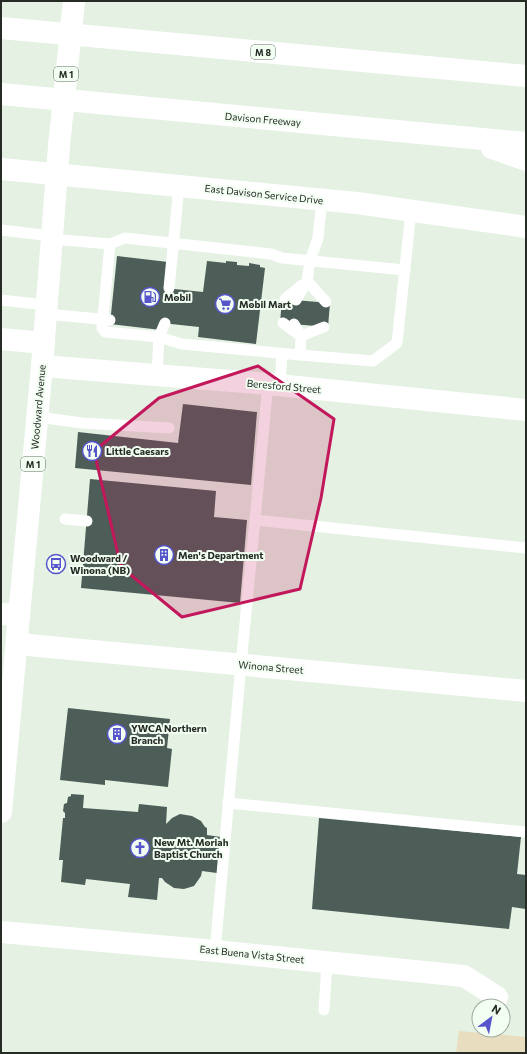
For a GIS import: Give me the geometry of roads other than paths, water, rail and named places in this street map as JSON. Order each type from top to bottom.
[{"type":"main road","name":"Woodward Avenue","points":[[1,812],[3,770],[16,644],[10,614],[38,417],[51,237],[74,1]]},
{"type":"main road","name":"M 8","points":[[1,28],[526,76]]},
{"type":"main road","points":[[499,73],[526,71]]},
{"type":"main road","name":"Davison Freeway","points":[[1,94],[526,143]]},
{"type":"main road","points":[[463,137],[526,160]]},
{"type":"main road","name":"East Davison Service Drive","points":[[1,169],[322,200],[526,227]]},
{"type":"main road","points":[[1,339],[44,343]]},
{"type":"main road","name":"Beresford Street","points":[[42,366],[274,384],[526,410]]},
{"type":"main road","name":"Winona Street","points":[[16,644],[526,691]]},
{"type":"main road","name":"East Buena Vista Street","points":[[1,932],[215,951],[464,976],[497,997]]},
{"type":"lane","points":[[168,284],[179,186]]},
{"type":"lane","points":[[296,300],[307,281],[310,261],[318,238],[322,200]]},
{"type":"lane","points":[[110,244],[112,261],[107,320],[102,328],[105,332],[159,337],[182,344],[373,361],[397,343],[410,211]]},
{"type":"lane","points":[[1,230],[110,244],[125,238],[271,254],[282,258],[405,270]]},
{"type":"lane","points":[[285,299],[307,281]]},
{"type":"lane","points":[[307,281],[314,301]]},
{"type":"lane","points":[[307,281],[326,302]]},
{"type":"lane","points":[[1,300],[107,320]]},
{"type":"lane","points":[[289,324],[301,336],[300,355]]},
{"type":"lane","points":[[157,375],[159,337],[164,325]]},
{"type":"lane","points":[[301,336],[318,326]]},
{"type":"lane","points":[[215,951],[255,520],[274,384],[282,354]]},
{"type":"lane","points":[[38,417],[82,423],[170,428]]},
{"type":"lane","points":[[65,519],[87,521]]},
{"type":"lane","points":[[255,520],[526,548]]},
{"type":"lane","points":[[228,803],[526,832]]},
{"type":"lane","points":[[324,1010],[327,962]]},
{"type":"place","name":"Mobil","points":[[150,297]]},
{"type":"place","name":"Mobil Mart","points":[[225,304]]},
{"type":"place","name":"Little Caesars","points":[[92,451]]},
{"type":"place","name":"Men's Department","points":[[164,555]]},
{"type":"place","name":"Woodward / Winona (NB)","points":[[56,564]]},
{"type":"place","name":"YWCA Northern Branch","points":[[117,734]]},
{"type":"place","name":"New Mt. Moriah Baptist Church","points":[[140,848]]}]
